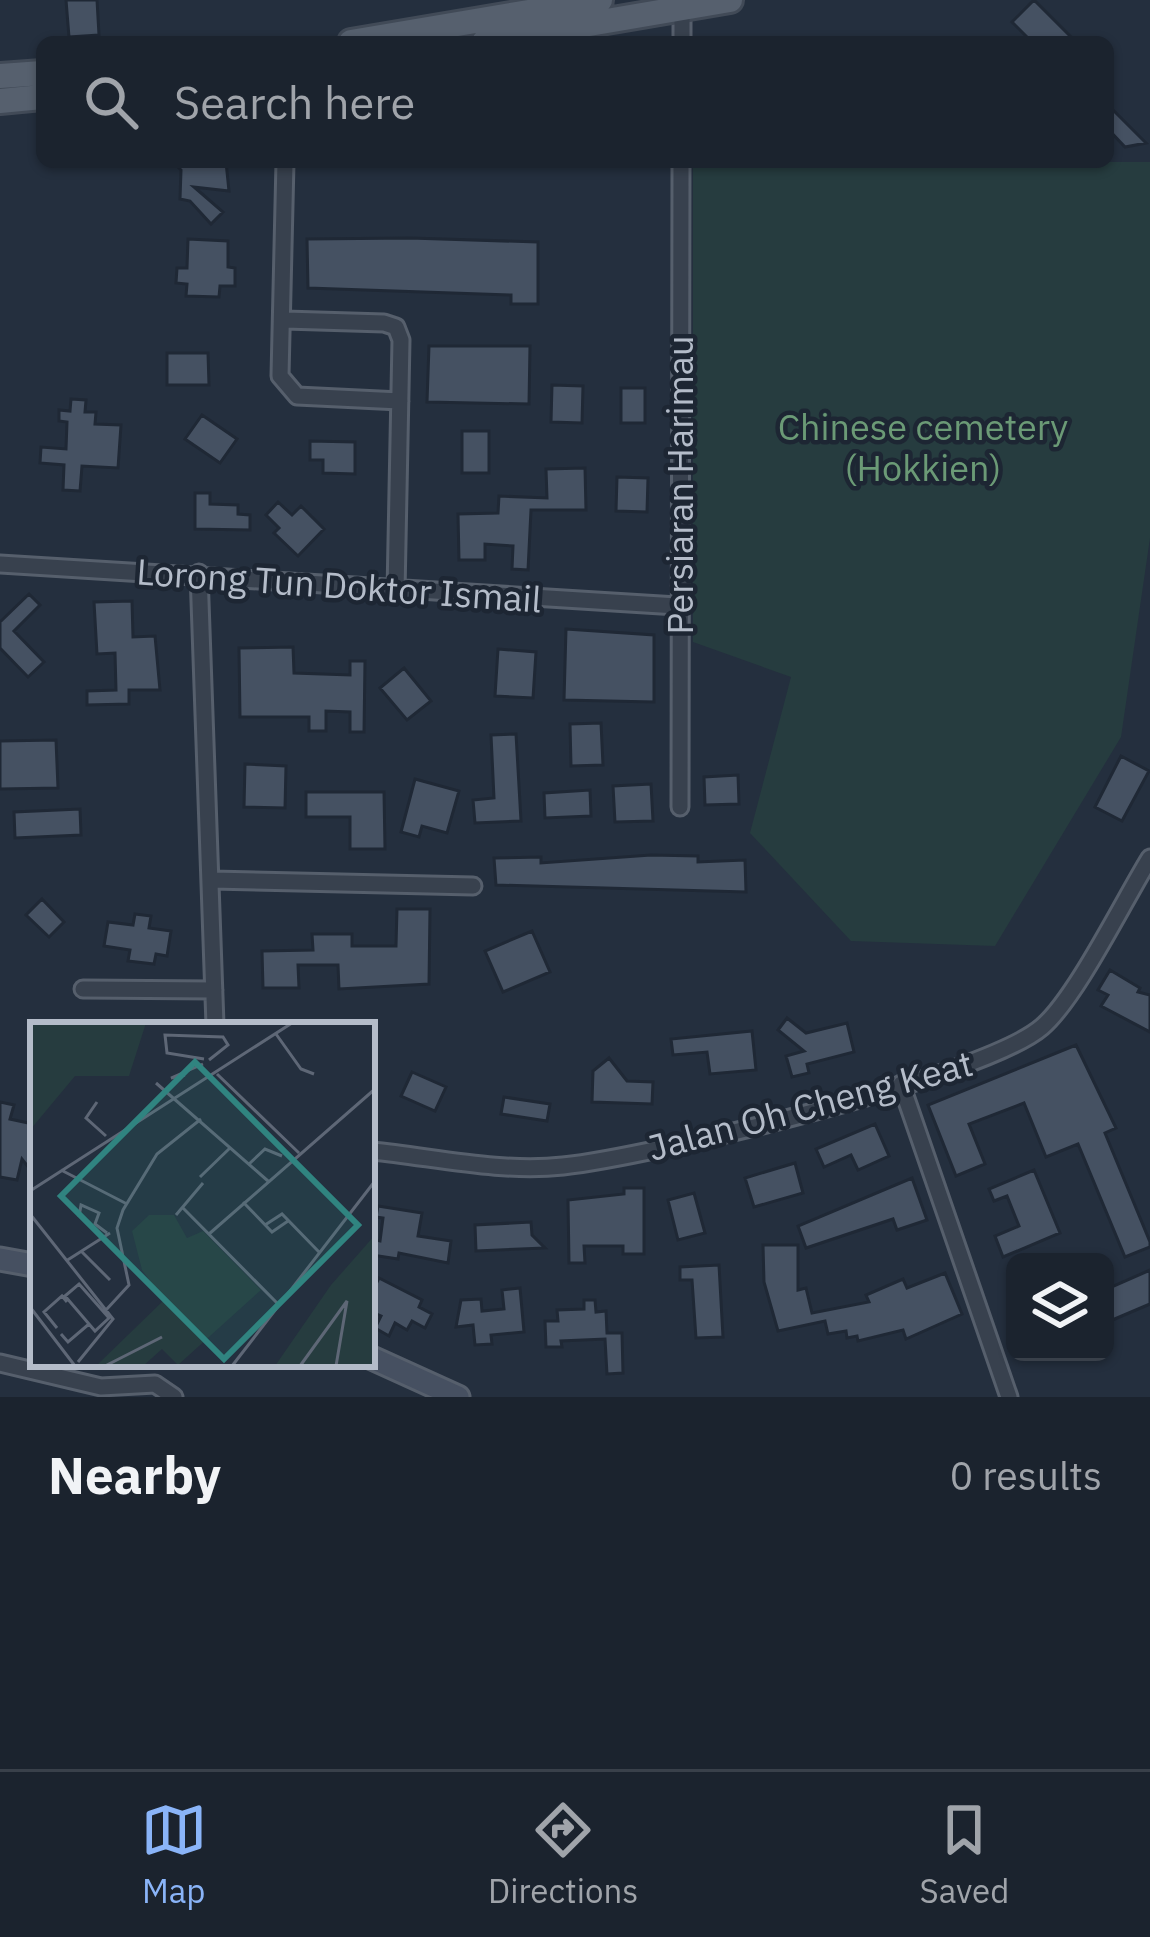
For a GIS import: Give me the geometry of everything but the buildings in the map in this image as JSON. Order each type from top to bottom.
[{"type":"main road","points":[[387,36],[600,0]]},
{"type":"main road","points":[[518,36],[730,0]]},
{"type":"main road","points":[[0,76],[36,73]]},
{"type":"main road","points":[[0,101],[36,98]]},
{"type":"street","points":[[682,7],[682,36]]},
{"type":"street","points":[[286,168],[280,376],[286,389],[297,396],[400,400]]},
{"type":"street","name":"Persiaran Harimau","points":[[680,807],[681,168]]},
{"type":"street","points":[[285,320],[396,327],[401,340],[396,592]]},
{"type":"street","name":"Lorong Tun Doktor Ismail","points":[[0,564],[677,606]]},
{"type":"street","points":[[199,573],[215,1022]]},
{"type":"street","name":"Jalan Oh Cheng Keat","points":[[375,1151],[559,1167],[901,1084],[1000,1053],[1046,1024],[1150,858]]},
{"type":"street","points":[[212,880],[473,886]]},
{"type":"street","points":[[83,989],[214,990]]},
{"type":"street","points":[[901,1084],[1009,1397]]},
{"type":"street","points":[[0,1259],[30,1264]]},
{"type":"street","points":[[375,1359],[458,1397]]},
{"type":"street","points":[[0,1363],[106,1392],[155,1384],[174,1397]]},
{"type":"green space","name":"Chinese cemetery (Hokkien)","points":[[1114,162],[1150,162],[1150,538],[1121,737],[995,946],[851,941],[750,833],[791,677],[693,642],[693,168],[1114,168]]}]
